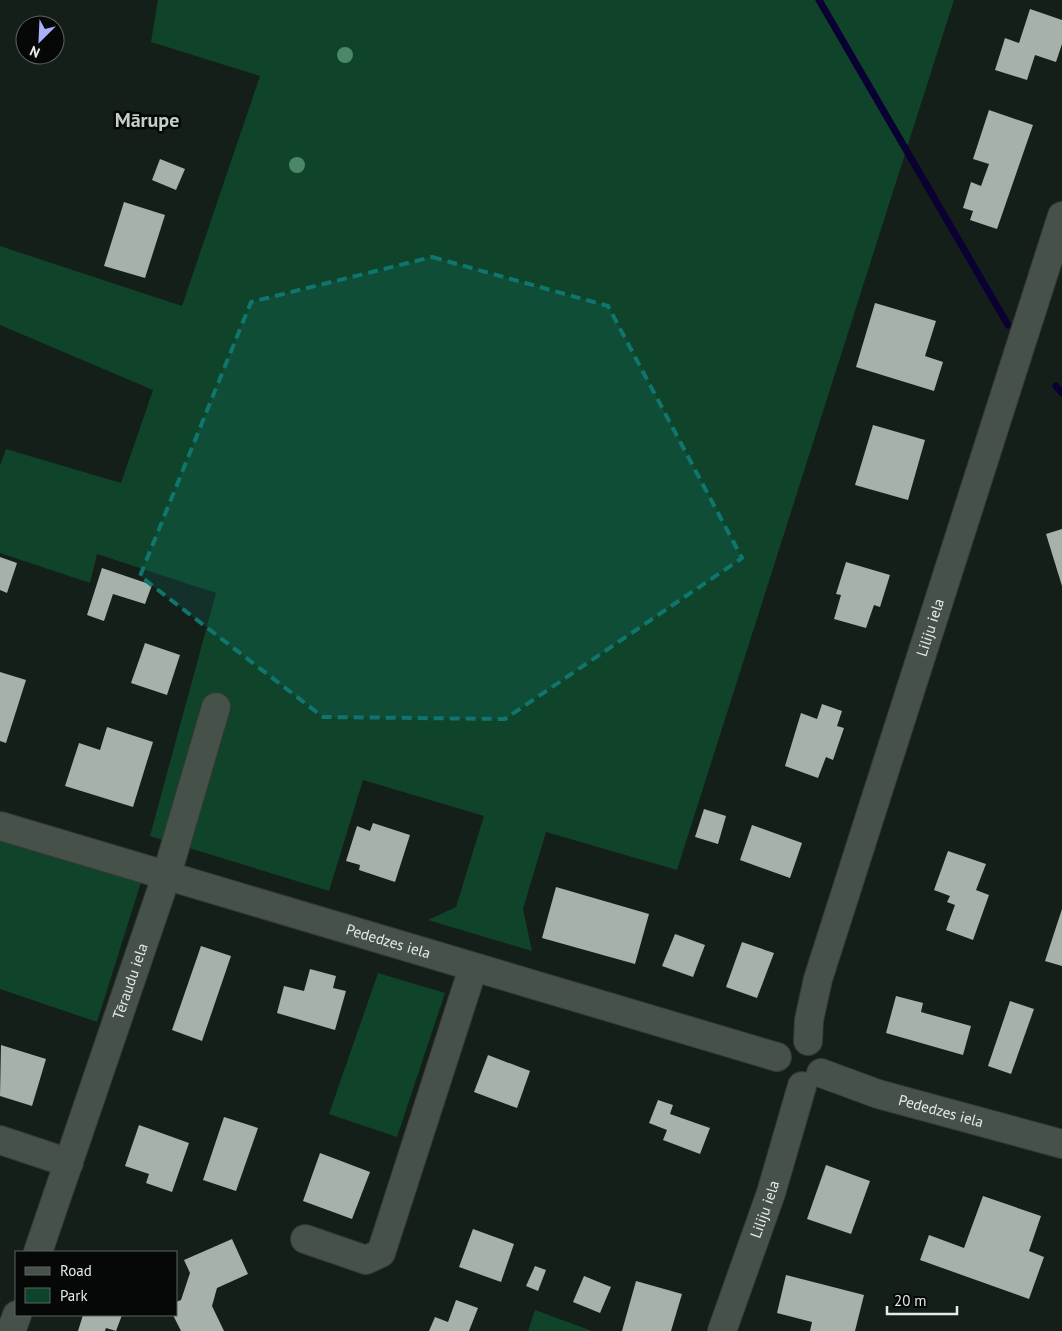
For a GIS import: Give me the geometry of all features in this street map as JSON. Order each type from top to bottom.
[{"type":"street","name":"Liliju iela","points":[[808,1041],[808,1020],[818,979],[1062,216]]},
{"type":"street","name":"Tēraudu iela","points":[[38,1251],[167,874],[216,707]]},
{"type":"street","name":"Pededzes iela","points":[[0,826],[167,874],[474,968],[777,1057]]},
{"type":"street","points":[[305,1240],[366,1260],[381,1253],[474,968]]},
{"type":"street","points":[[800,1039],[808,1041],[815,1044],[823,1058],[812,1080],[789,1084],[778,1072],[777,1057],[786,1044],[800,1039]]},
{"type":"street","name":"Liliju iela","points":[[722,1331],[812,1080]]},
{"type":"street","name":"Pededzes iela","points":[[812,1080],[878,1094],[1062,1144]]},
{"type":"street","points":[[0,1140],[69,1163]]},
{"type":"street","points":[[11,1331],[17,1316]]},
{"type":"highlighted area","points":[[432,257],[608,306],[742,558],[505,719],[323,717],[140,576],[251,302]]},
{"type":"green space","points":[[158,0],[954,0],[677,870],[546,832],[523,909],[532,951],[428,920],[456,907],[484,816],[363,780],[329,891],[150,836],[216,593],[97,554],[90,583],[0,553],[0,466],[6,449],[121,483],[153,390],[0,325],[0,246],[182,306],[260,76],[151,42]]},
{"type":"green space","points":[[0,839],[141,882],[97,1022],[0,989]]},
{"type":"green space","points":[[378,973],[445,993],[397,1137],[329,1114]]},
{"type":"green space","points":[[535,1310],[592,1331],[528,1331]]},
{"type":"building","points":[[1030,9],[1062,20],[1062,44],[1056,62],[1035,55],[1027,80],[995,70],[1005,38],[1019,43]]},
{"type":"building","points":[[989,110],[1033,125],[997,229],[970,220],[973,211],[963,208],[971,182],[981,186],[989,164],[973,159]]},
{"type":"building","points":[[160,159],[185,169],[176,190],[152,180]]},
{"type":"building","points":[[124,202],[165,215],[145,278],[104,266]]},
{"type":"building","points":[[875,303],[936,321],[925,356],[943,362],[934,391],[856,367]]},
{"type":"building","points":[[873,425],[925,440],[908,500],[855,485]]},
{"type":"building","points":[[1062,529],[1062,586],[1046,534]]},
{"type":"building","points":[[0,557],[17,563],[7,593],[0,590]]},
{"type":"building","points":[[846,562],[890,575],[880,607],[874,605],[866,628],[834,619],[841,595],[836,594]]},
{"type":"building","points":[[102,568],[152,585],[145,604],[113,594],[104,621],[87,615]]},
{"type":"building","points":[[145,643],[180,655],[167,695],[131,683]]},
{"type":"building","points":[[0,672],[26,680],[6,743],[0,741]]},
{"type":"building","points":[[822,704],[842,711],[837,726],[844,728],[833,760],[826,757],[818,778],[785,766],[801,713],[817,719]]},
{"type":"building","points":[[107,727],[153,742],[133,807],[65,786],[79,743],[100,750]]},
{"type":"building","points":[[704,809],[726,816],[718,844],[695,837]]},
{"type":"building","points":[[373,823],[410,835],[395,882],[359,870],[360,865],[346,861],[357,826],[370,831]]},
{"type":"building","points":[[752,825],[802,843],[790,878],[740,860]]},
{"type":"building","points":[[948,851],[986,864],[976,890],[989,895],[973,940],[946,930],[955,905],[947,902],[950,896],[934,890]]},
{"type":"building","points":[[556,887],[649,914],[635,964],[542,938]]},
{"type":"building","points":[[1062,909],[1062,966],[1045,961]]},
{"type":"building","points":[[675,934],[705,945],[693,977],[662,966]]},
{"type":"building","points":[[742,942],[774,953],[757,998],[726,987]]},
{"type":"building","points":[[201,946],[231,956],[202,1041],[172,1030]]},
{"type":"building","points":[[310,969],[336,976],[333,988],[346,991],[335,1030],[277,1013],[284,986],[304,991]]},
{"type":"building","points":[[896,996],[923,1003],[921,1012],[971,1026],[963,1055],[886,1033]]},
{"type":"building","points":[[1010,1001],[1034,1009],[1011,1074],[988,1066]]},
{"type":"building","points":[[1,1045],[46,1059],[32,1106],[0,1096]]},
{"type":"building","points":[[488,1055],[530,1071],[517,1108],[474,1092]]},
{"type":"building","points":[[658,1100],[673,1105],[670,1114],[710,1128],[700,1154],[663,1140],[667,1130],[649,1123]]},
{"type":"building","points":[[224,1117],[258,1128],[236,1191],[203,1180]]},
{"type":"building","points":[[139,1125],[189,1143],[172,1192],[146,1183],[149,1174],[125,1166]]},
{"type":"building","points":[[320,1153],[370,1172],[352,1219],[303,1201]]},
{"type":"building","points":[[826,1165],[870,1181],[851,1234],[807,1219]]},
{"type":"building","points":[[983,1196],[1041,1216],[1029,1251],[1044,1257],[1029,1299],[920,1260],[929,1235],[964,1248]]},
{"type":"building","points":[[473,1229],[514,1244],[501,1282],[459,1267]]},
{"type":"building","points":[[232,1239],[248,1274],[217,1288],[212,1306],[224,1331],[181,1331],[174,1316],[178,1316],[178,1301],[181,1300],[190,1273],[184,1260]]},
{"type":"building","points":[[535,1266],[546,1270],[538,1291],[526,1286]]},
{"type":"building","points":[[786,1275],[864,1295],[855,1331],[810,1331],[812,1322],[777,1313]]},
{"type":"building","points":[[584,1276],[611,1287],[600,1313],[573,1302]]},
{"type":"building","points":[[636,1281],[682,1294],[671,1331],[622,1331]]},
{"type":"building","points":[[456,1300],[478,1308],[469,1331],[429,1331],[435,1317],[448,1322]]},
{"type":"building","points":[[83,1316],[122,1316],[116,1331],[106,1328],[105,1331],[78,1331]]},
{"type":"waterway","points":[[819,0],[1008,325]]},
{"type":"waterway","points":[[1056,386],[1062,393]]},
{"type":"district","name":"Mārupe","points":[[147,120]]}]
